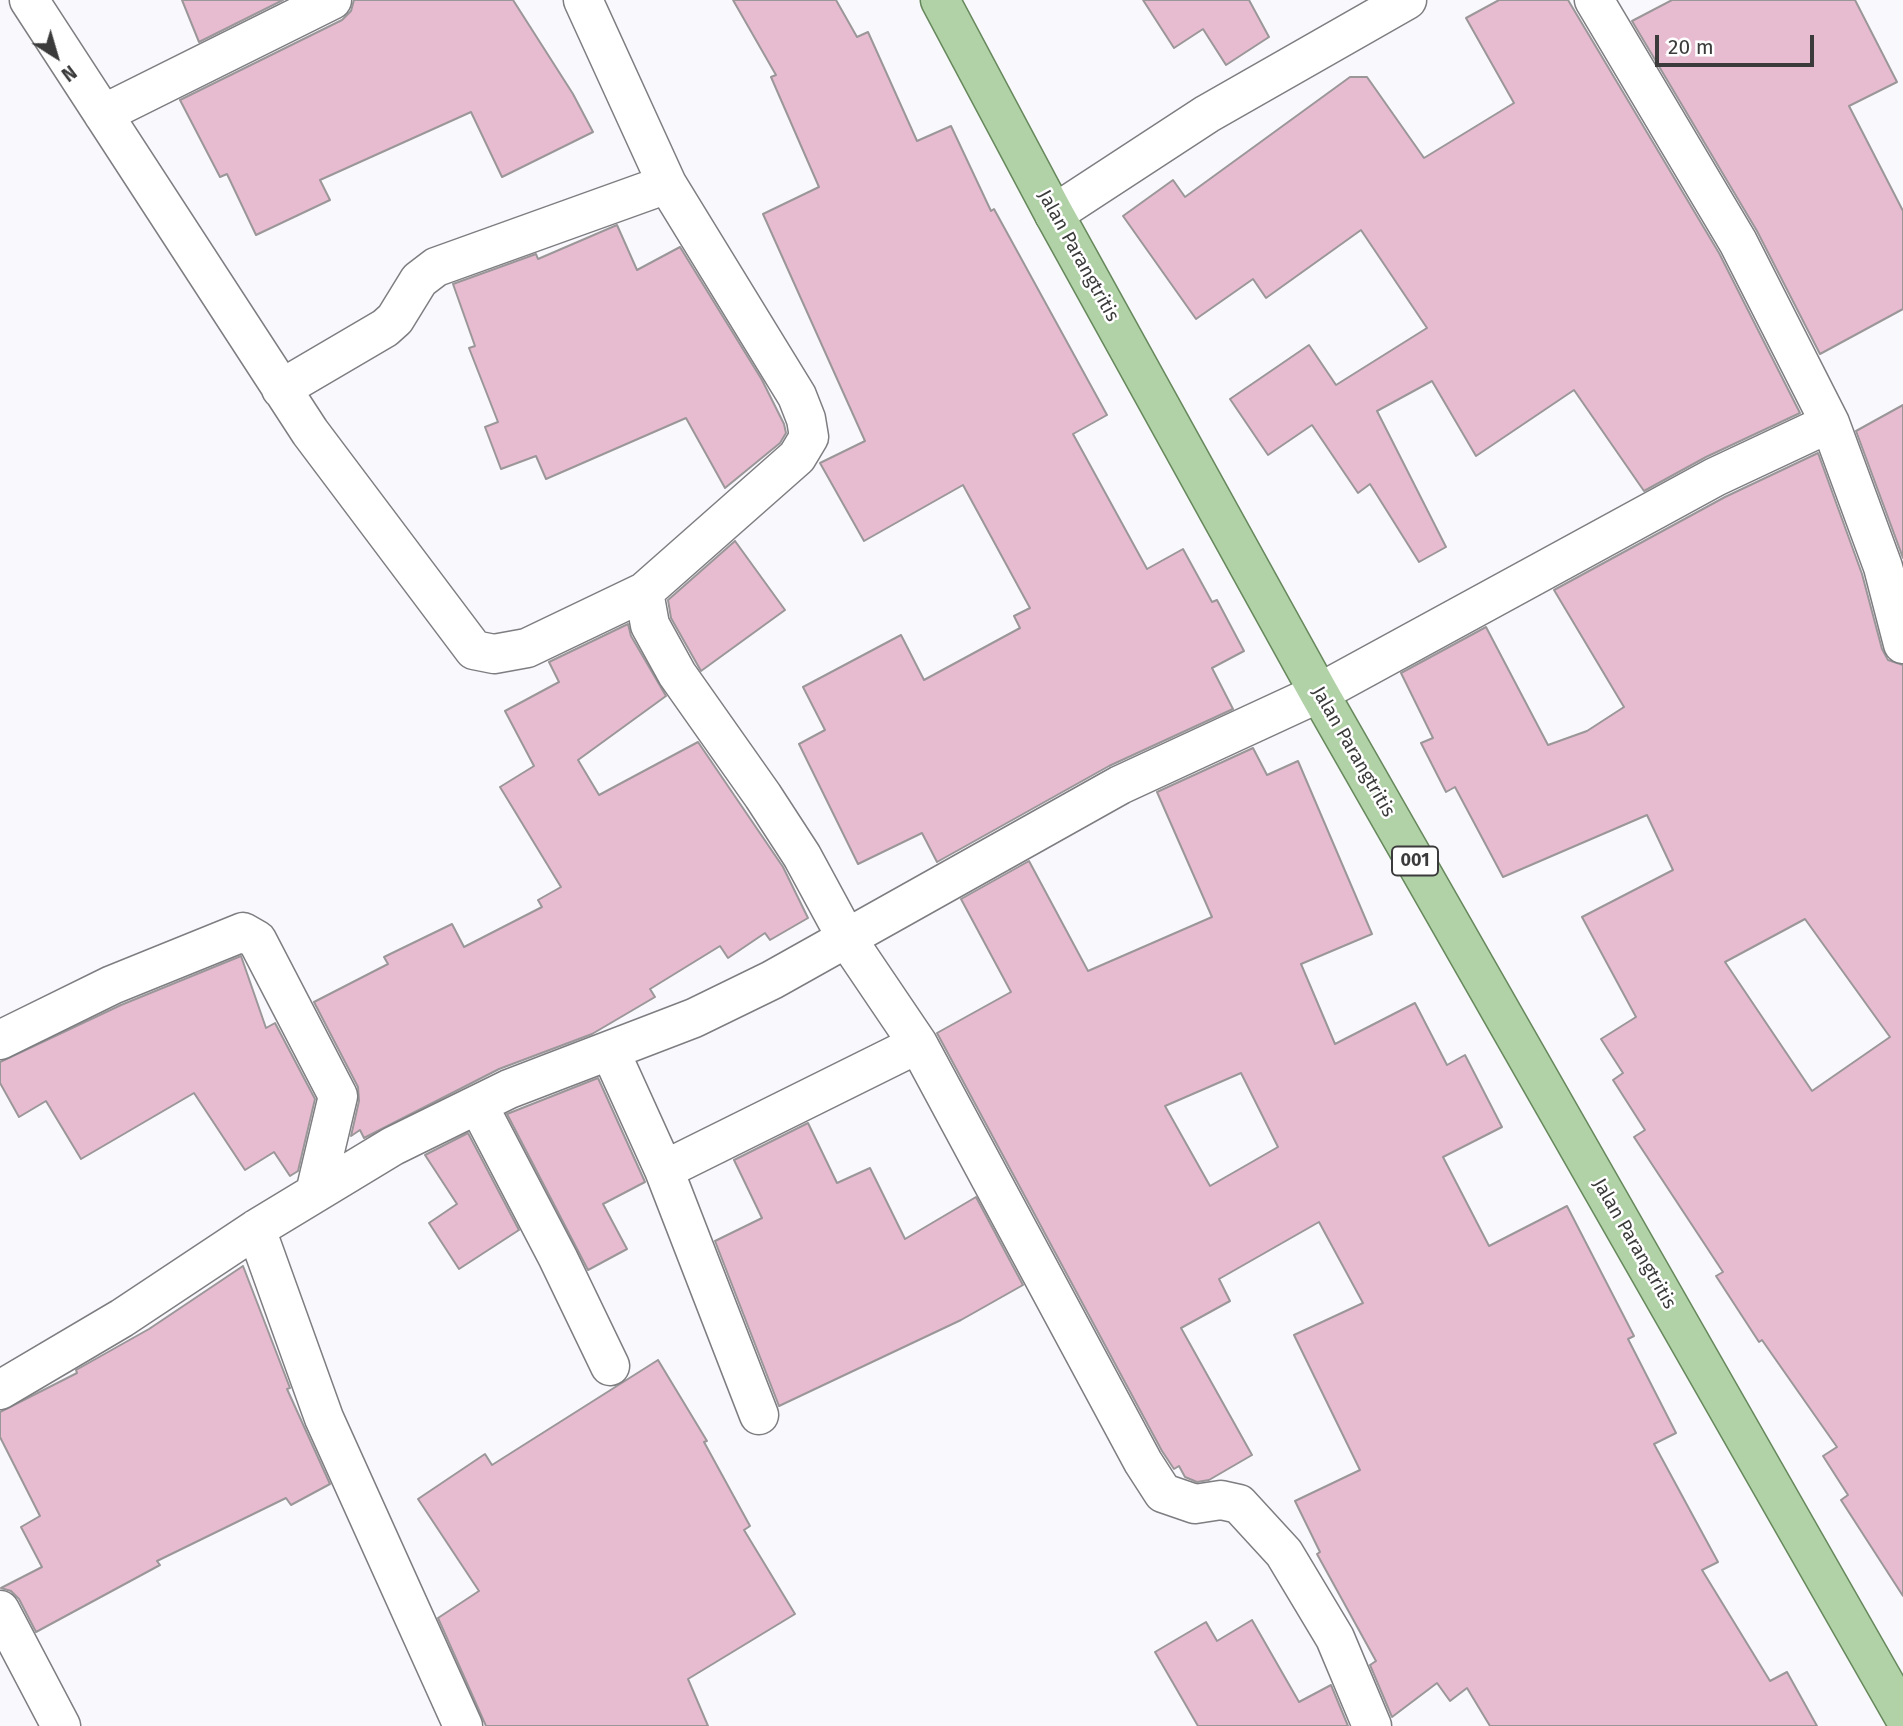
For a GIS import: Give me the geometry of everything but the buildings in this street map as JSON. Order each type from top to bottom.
[{"type":"main road","name":"Jalan Parangtritis","points":[[940,0],[1054,214],[1319,693],[1903,1716]]},
{"type":"street","points":[[29,0],[310,432],[474,650],[494,654],[527,648],[644,592],[797,457],[809,437],[806,419],[797,396],[667,184],[583,0]]},
{"type":"street","points":[[103,114],[332,0]]},
{"type":"street","points":[[1054,214],[1207,114],[1407,0]]},
{"type":"street","points":[[1594,0],[1738,242],[1830,423],[1879,554],[1903,644]]},
{"type":"street","points":[[281,389],[385,328],[395,319],[419,280],[436,267],[667,184]]},
{"type":"street","points":[[0,1390],[122,1318],[256,1229],[393,1146],[509,1089],[694,1018],[848,939],[1120,785],[1319,693],[1715,477],[1830,423]]},
{"type":"street","points":[[644,592],[650,625],[677,674],[740,762],[802,856],[848,939],[918,1044],[1143,1462],[1163,1493],[1195,1504],[1221,1500],[1239,1504],[1284,1553],[1335,1638],[1372,1726]]},
{"type":"street","points":[[0,1040],[112,985],[243,932],[257,940],[338,1096],[314,1193]]},
{"type":"street","points":[[664,1170],[918,1044]]},
{"type":"street","points":[[610,1051],[664,1170],[759,1415]]},
{"type":"street","points":[[478,1105],[564,1270],[610,1366]]},
{"type":"street","points":[[256,1229],[324,1418],[463,1726]]},
{"type":"street","points":[[0,1610],[61,1726]]}]
